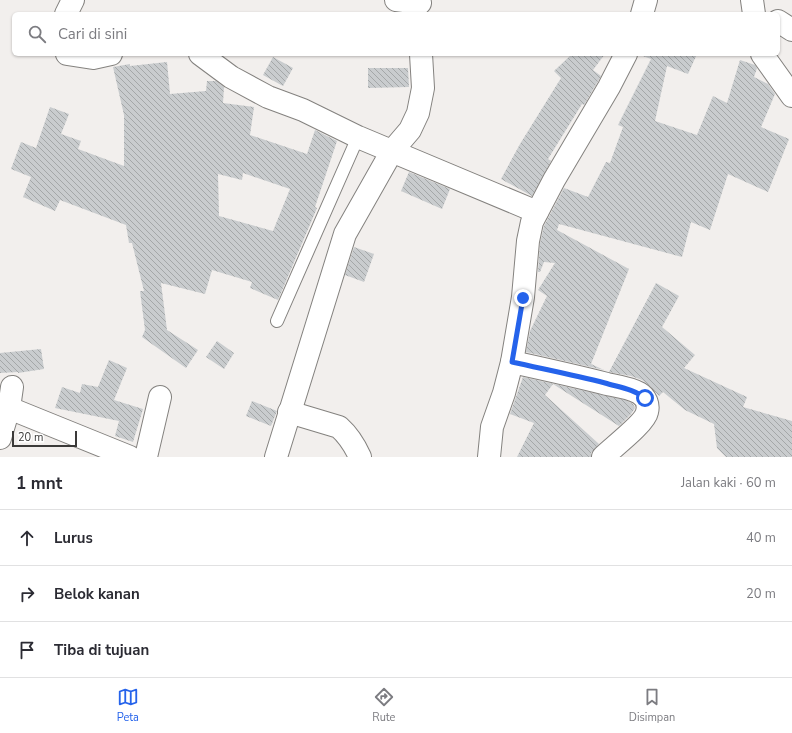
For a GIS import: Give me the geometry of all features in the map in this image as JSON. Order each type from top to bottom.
[{"type":"street","points":[[67,12],[73,0]]},
{"type":"street","points":[[396,0],[420,6]]},
{"type":"street","points":[[643,12],[646,0]]},
{"type":"street","points":[[752,0],[754,12]]},
{"type":"street","points":[[780,22],[792,30]]},
{"type":"street","points":[[80,56],[93,58],[102,56]]},
{"type":"street","points":[[203,56],[231,77],[268,97],[303,110],[358,137],[537,212]]},
{"type":"street","points":[[276,457],[345,234],[392,151],[410,130],[418,113],[423,88],[421,56]]},
{"type":"street","points":[[488,457],[492,427],[504,393],[512,362],[523,298],[529,233],[532,222],[554,180],[625,56]]},
{"type":"street","points":[[763,56],[792,96]]},
{"type":"street","points":[[512,362],[569,374],[618,387],[639,393],[645,398],[647,414],[603,457]]},
{"type":"street","points":[[0,438],[10,397],[130,457]]},
{"type":"street","points":[[146,457],[160,398]]},
{"type":"street","points":[[289,412],[339,427],[344,431],[356,448],[360,457]]},
{"type":"lane","points":[[277,320],[358,137]]},
{"type":"building","points":[[570,56],[604,56],[593,70],[601,76],[584,105],[582,104],[548,159],[551,161],[532,196],[501,179],[520,144],[561,78],[554,71]]},
{"type":"building","points":[[643,56],[696,56],[688,74],[667,66],[655,121],[697,135],[713,96],[727,103],[740,60],[755,65],[757,68],[754,77],[768,84],[775,94],[761,127],[789,139],[768,192],[728,174],[710,230],[691,222],[682,257],[559,224],[557,230],[629,269],[591,364],[604,370],[526,352],[530,331],[547,296],[538,290],[555,263],[544,262],[540,272],[538,272],[540,243],[544,226],[564,188],[588,197],[606,162],[610,163],[623,127],[618,125],[651,59]]},
{"type":"building","points":[[273,57],[293,68],[283,86],[263,75]]},
{"type":"building","points":[[167,62],[170,94],[206,91],[207,81],[216,81],[224,87],[223,103],[254,107],[250,135],[307,154],[315,130],[337,141],[315,207],[317,208],[278,300],[250,288],[252,282],[212,270],[205,294],[161,283],[167,330],[198,350],[186,368],[142,337],[145,330],[140,291],[144,291],[132,243],[129,243],[126,225],[60,200],[55,211],[23,197],[31,177],[11,169],[21,142],[36,148],[50,107],[69,114],[61,134],[81,141],[78,149],[124,166],[124,115],[113,67],[130,64],[130,66]],"holes":[[[243,173],[290,189],[273,231],[219,216],[218,174],[242,180]]]},
{"type":"building","points":[[368,68],[408,68],[409,87],[368,88]]},
{"type":"building","points":[[409,172],[450,189],[442,209],[401,191]]},
{"type":"building","points":[[354,247],[374,254],[364,282],[345,275]]},
{"type":"building","points":[[656,283],[679,296],[662,327],[695,355],[684,368],[747,397],[743,407],[792,421],[792,457],[726,457],[717,448],[714,424],[685,410],[663,392],[659,396],[642,380],[631,376],[609,372]]},
{"type":"building","points":[[217,341],[234,353],[224,369],[206,357]]},
{"type":"building","points":[[41,349],[44,369],[18,373],[0,373],[0,353]]},
{"type":"building","points":[[109,360],[127,368],[114,400],[143,409],[133,442],[115,436],[119,421],[55,408],[62,387],[80,393],[82,384],[98,387]]},
{"type":"building","points":[[523,377],[625,400],[633,404],[635,408],[619,426],[553,384],[545,395],[599,444],[591,453],[591,457],[517,457],[534,423],[510,414]]},
{"type":"building","points":[[252,401],[277,411],[271,426],[246,416]]},
{"type":"route","points":[[523,298],[512,362],[569,374],[618,387],[639,393],[645,398]]}]
